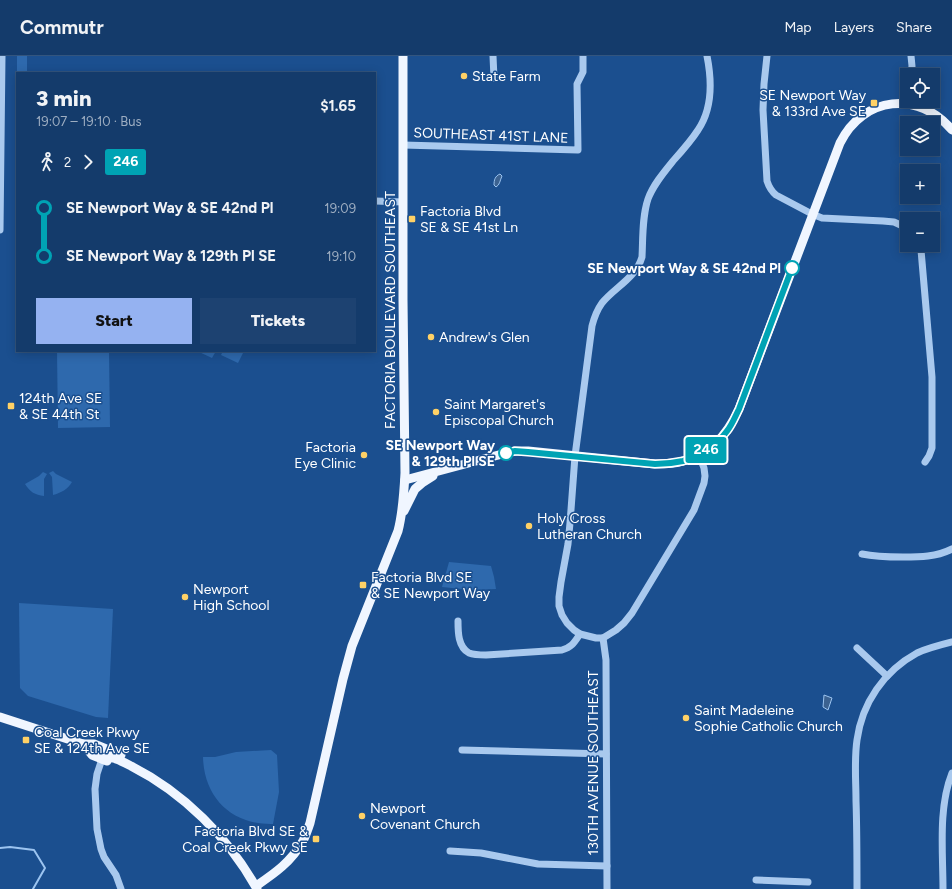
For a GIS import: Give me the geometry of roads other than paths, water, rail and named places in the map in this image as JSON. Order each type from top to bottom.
[{"type":"main road","name":"FACTORIA BOULEVARD SOUTHEAST","points":[[256,888],[287,863],[304,840],[310,823],[352,646],[398,531],[402,517],[405,480],[402,56]]},
{"type":"main road","points":[[405,480],[495,455],[515,451],[662,464],[684,461],[699,455],[727,432],[736,416],[843,136],[858,118],[868,111],[879,106],[900,103]]},
{"type":"main road","points":[[923,108],[937,116],[952,130]]},
{"type":"main road","points":[[402,517],[415,489],[445,469]]},
{"type":"main road","points":[[0,717],[83,744],[94,744],[144,767],[158,776],[162,784]]},
{"type":"main road","points":[[83,744],[92,755],[102,759],[111,757],[117,759],[162,784],[185,802],[206,821],[224,841],[256,888]]},
{"type":"street","points":[[0,230],[2,56]]},
{"type":"street","points":[[493,56],[494,78]]},
{"type":"street","name":"SOUTHEAST 41ST LANE","points":[[403,145],[578,150],[576,84],[583,72],[583,56]]},
{"type":"street","points":[[699,455],[704,468],[705,476],[704,483],[694,510],[632,613],[616,630],[603,638],[580,634],[567,623],[562,615],[559,597],[568,537],[575,456],[592,326],[596,314],[602,304],[628,279],[640,264],[648,198],[667,169],[699,130],[705,118],[709,105],[711,83],[708,56]]},
{"type":"street","points":[[767,56],[763,110],[768,181],[769,187],[772,191],[776,195],[822,218],[883,220],[900,224]]},
{"type":"street","points":[[912,68],[913,57]]},
{"type":"street","points":[[376,201],[403,202]]},
{"type":"street","points":[[921,252],[932,377],[932,448],[925,462]]},
{"type":"street","points":[[862,554],[875,557],[922,557],[941,554],[952,549]]},
{"type":"street","points":[[458,621],[458,634],[462,645],[469,653],[476,655],[562,650],[573,645],[580,634]]},
{"type":"street","name":"130TH AVENUE SOUTHEAST","points":[[603,638],[606,660],[607,889]]},
{"type":"street","points":[[857,889],[856,753],[859,727],[866,707],[873,694],[887,676],[902,664],[917,654],[935,646],[952,642]]},
{"type":"street","points":[[857,648],[887,676]]},
{"type":"street","points":[[462,750],[606,754]]},
{"type":"street","points":[[102,759],[97,774],[97,829],[104,857],[116,875],[121,889]]},
{"type":"street","points":[[943,889],[943,819],[945,800],[952,773]]},
{"type":"street","points":[[450,851],[481,853],[538,864],[607,866]]},
{"type":"street","points":[[756,880],[781,885],[808,882]]},
{"type":"waterway","points":[[0,848],[10,847],[34,850],[45,868],[33,889]]},
{"type":"place","name":"State Farm","points":[[464,76]]},
{"type":"place","name":"SE Newport Way & 133rd Ave SE","points":[[874,103]]},
{"type":"place","name":"Factoria Blvd SE & SE 41st Ln","points":[[412,219]]},
{"type":"place","name":"SE Newport Way & SE 42nd Pl","points":[[792,268]]},
{"type":"place","name":"Andrew's Glen","points":[[431,337]]},
{"type":"place","name":"124th Ave SE & SE 44th St","points":[[11,406]]},
{"type":"place","name":"Saint Margaret's Episcopal Church","points":[[436,412]]},
{"type":"place","name":"SE Newport Way & 129th Pl SE","points":[[506,453]]},
{"type":"place","name":"Factoria Eye Clinic","points":[[364,455]]},
{"type":"place","name":"Holy Cross Lutheran Church","points":[[529,526]]},
{"type":"place","name":"Factoria Blvd SE & SE Newport Way","points":[[363,585]]},
{"type":"place","name":"Newport High School","points":[[185,597]]},
{"type":"place","name":"Saint Madeleine Sophie Catholic Church","points":[[686,718]]},
{"type":"place","name":"Coal Creek Pkwy SE & 124th Ave SE","points":[[26,740]]},
{"type":"place","name":"Newport Covenant Church","points":[[362,816]]},
{"type":"place","name":"Factoria Blvd SE & Coal Creek Pkwy SE","points":[[316,839]]}]
